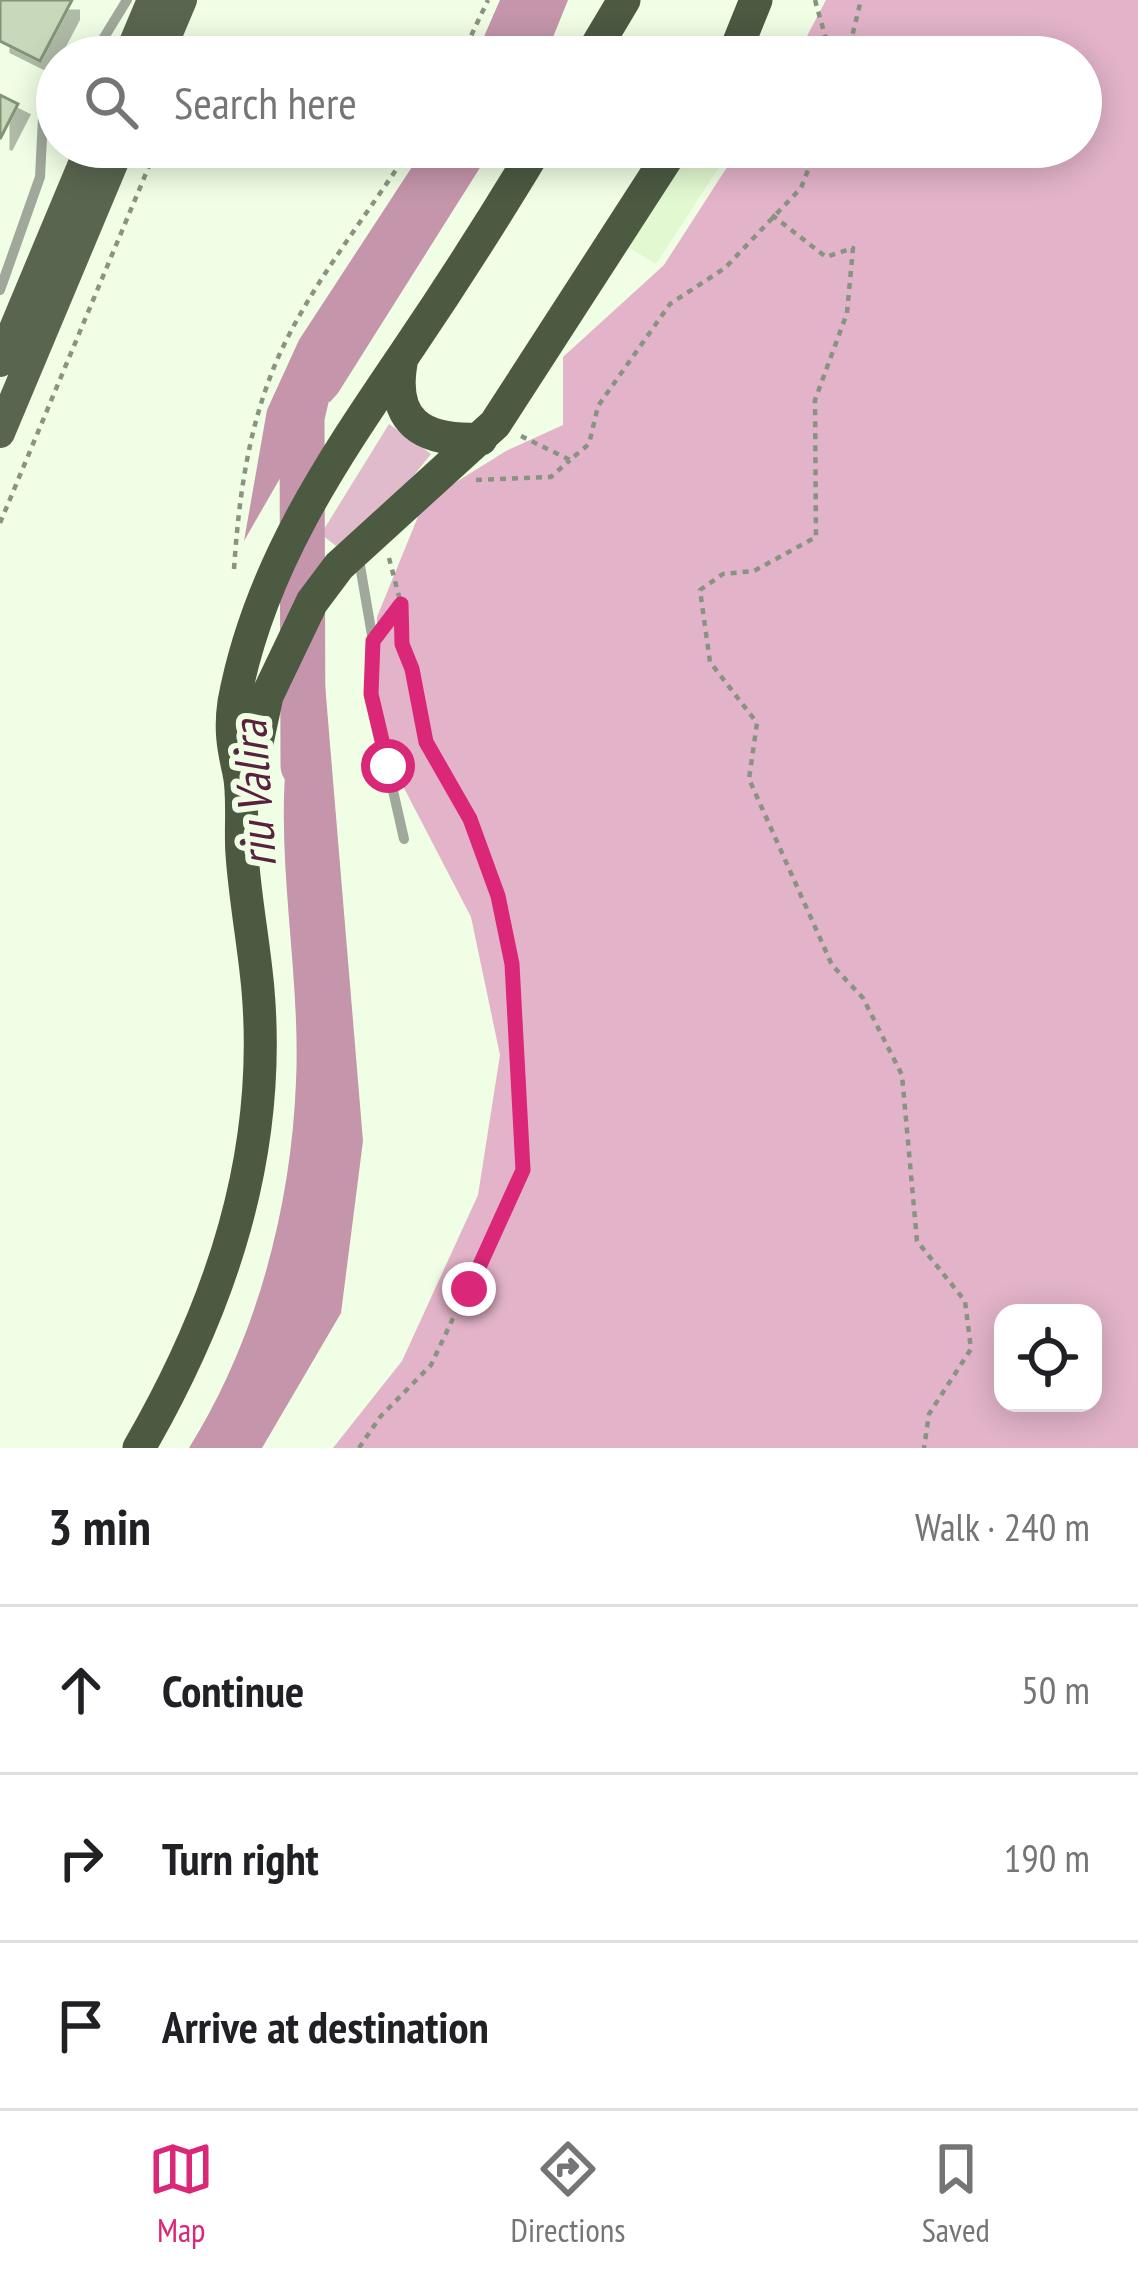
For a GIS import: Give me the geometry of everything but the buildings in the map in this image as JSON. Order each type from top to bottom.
[{"type":"highway","points":[[603,36],[624,0]]},
{"type":"highway","points":[[741,36],[756,0]]},
{"type":"highway","points":[[140,1448],[208,1316],[251,1161],[258,992],[238,814],[239,774],[230,750],[241,672],[256,614],[286,547],[346,437],[524,168]]},
{"type":"highway","points":[[239,774],[255,752],[267,696],[285,650],[343,564],[488,431],[660,168]]},
{"type":"highway","points":[[403,357],[400,401],[409,421],[451,441],[488,431]]},
{"type":"highway","points":[[286,547],[286,558],[300,575],[343,564]]},
{"type":"main road","points":[[137,36],[152,0]]},
{"type":"main road","points":[[167,36],[182,0]]},
{"type":"main road","points":[[0,362],[81,168]]},
{"type":"main road","points":[[0,433],[111,168]]},
{"type":"lane","points":[[105,36],[127,0]]},
{"type":"lane","points":[[0,290],[40,168]]},
{"type":"lane","points":[[343,564],[368,585],[371,694],[404,838]]},
{"type":"path","points":[[471,36],[488,0]]},
{"type":"path","points":[[815,0],[825,36]]},
{"type":"path","points":[[852,36],[861,0]]},
{"type":"path","points":[[0,523],[148,168]]},
{"type":"path","points":[[234,569],[240,485],[256,417],[279,356],[398,168]]},
{"type":"path","points":[[468,480],[551,477],[589,444],[598,406],[670,304],[725,268],[801,188],[809,168]]},
{"type":"path","points":[[772,215],[826,257],[853,248],[847,313],[815,400],[816,537],[754,571],[724,574],[700,590],[710,662],[757,723],[748,779],[788,878],[832,965],[863,998],[902,1075],[917,1241],[965,1301],[971,1349],[929,1414],[924,1448]]},
{"type":"path","points":[[488,431],[570,460]]},
{"type":"path","points":[[359,1448],[380,1417],[431,1365],[523,1170],[512,964],[498,896],[470,819],[426,742],[412,669],[402,644],[401,604],[388,560],[394,549]]},
{"type":"path","points":[[373,641],[401,604]]},
{"type":"shaded area","points":[[500,0],[568,0],[553,36],[484,36]]},
{"type":"shaded area","points":[[826,0],[1138,0],[1138,1448],[333,1448],[402,1361],[478,1195],[500,1055],[471,917],[377,736],[377,617],[424,502],[506,451],[563,425],[563,357],[664,265],[726,168],[1102,168],[1102,36],[807,36]]},
{"type":"shaded area","points":[[411,168],[480,168],[338,393],[330,402],[325,400],[244,541],[267,410],[299,340]]},
{"type":"shaded area","points":[[665,168],[718,168],[656,264],[618,241]]},
{"type":"shaded area","points":[[389,424],[431,454],[394,500],[336,546],[321,534]]},
{"type":"shaded area","points":[[318,646],[319,672],[324,672],[363,1141],[341,1313],[262,1448],[189,1448],[251,1318],[287,1178],[297,1041],[284,793],[292,725]]},
{"type":"waterway","name":"riu Valira","points":[[303,766],[302,417],[310,383]]},
{"type":"route","points":[[388,766],[371,694],[373,641],[401,604],[402,644],[412,669],[426,742],[470,819],[498,896],[512,964],[523,1170],[469,1289]]}]
